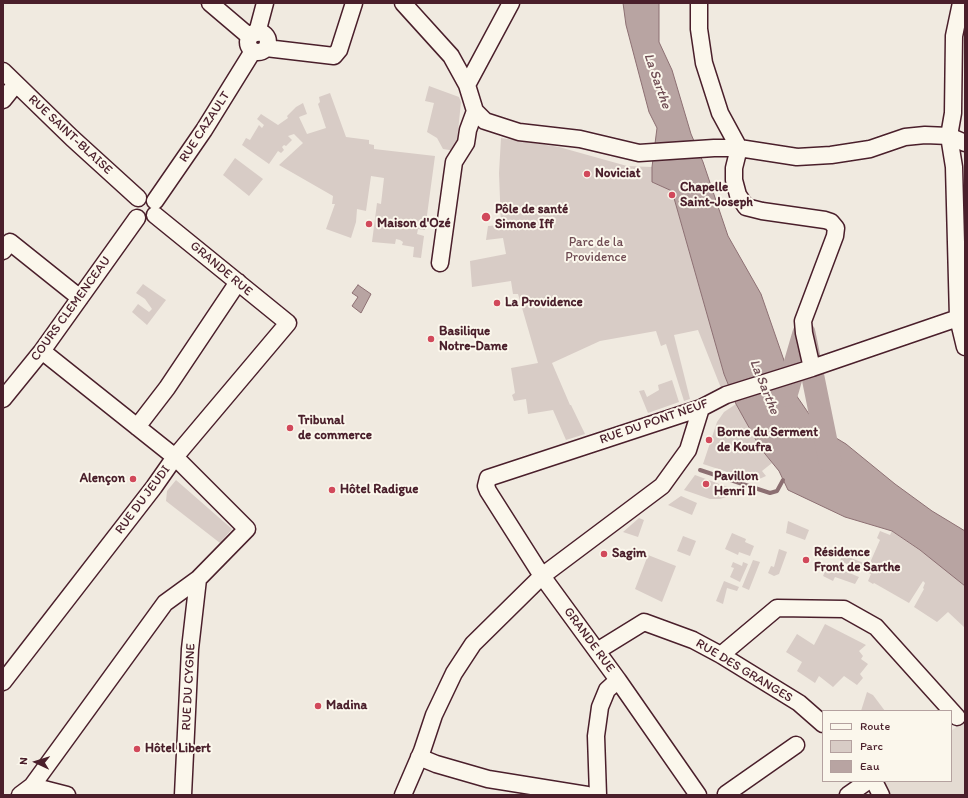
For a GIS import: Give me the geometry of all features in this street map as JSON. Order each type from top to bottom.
[{"type":"street","points":[[210,3],[257,42],[334,56],[338,50],[354,3]]},
{"type":"street","name":"RUE CAZAULT","points":[[155,208],[257,42],[265,3]]},
{"type":"street","points":[[403,3],[451,56],[467,85],[475,110],[485,121],[501,128],[519,132],[580,139],[639,153],[714,148],[739,148],[798,157],[831,155],[870,149],[905,137],[925,135],[949,136],[965,143]]},
{"type":"street","points":[[467,85],[511,3]]},
{"type":"street","points":[[699,3],[699,29],[704,63],[720,113],[739,148],[734,168],[734,180],[738,195],[746,207],[762,211],[824,220],[835,224],[835,236],[804,321],[804,332],[812,368]]},
{"type":"street","points":[[961,3],[954,36],[953,113],[949,136],[954,168],[962,318],[965,347]]},
{"type":"street","name":"RUE SAINT-BLAISE","points":[[3,71],[15,84],[138,198]]},
{"type":"street","points":[[3,100],[15,84]]},
{"type":"street","points":[[440,263],[454,162],[466,143],[468,130],[475,110]]},
{"type":"street","points":[[145,196],[155,208],[144,220],[137,218],[132,207],[138,198],[145,196]]},
{"type":"street","name":"GRANDE RUE","points":[[155,208],[238,282],[288,324]]},
{"type":"street","name":"COURS CLEMENCEAU","points":[[3,399],[42,351],[137,218]]},
{"type":"street","points":[[3,251],[10,242],[80,298]]},
{"type":"street","points":[[137,427],[167,388],[238,282]]},
{"type":"street","name":"RUE DU PONT NEUF","points":[[486,481],[493,475],[702,408],[726,395],[795,374],[962,318]]},
{"type":"street","name":"RUE DU JEUDI","points":[[3,682],[154,488],[175,457],[288,324]]},
{"type":"street","points":[[26,791],[165,603],[198,579],[247,529],[175,457],[42,351]]},
{"type":"street","points":[[403,795],[434,715],[454,673],[473,644],[542,576],[662,486],[688,450],[702,408]]},
{"type":"street","name":"GRANDE RUE","points":[[486,481],[488,491],[542,576],[618,680],[698,795]]},
{"type":"street","name":"RUE DU CYGNE","points":[[184,795],[190,649],[198,579]]},
{"type":"street","points":[[721,655],[777,608],[844,609],[876,627],[958,716]]},
{"type":"street","name":"RUE DES GRANGES","points":[[597,651],[644,622],[693,640],[721,655],[799,703],[822,723]]},
{"type":"street","points":[[598,795],[596,736],[600,706],[607,690],[618,680]]},
{"type":"street","points":[[726,794],[796,744]]},
{"type":"street","points":[[419,757],[436,764],[488,779],[587,795]]},
{"type":"street","points":[[848,795],[867,782]]},
{"type":"street","points":[[874,782],[881,795]]},
{"type":"street","points":[[26,791],[67,795]]},
{"type":"shaded area","points":[[965,721],[965,795],[887,795],[881,782],[952,782],[952,730]]},
{"type":"green space","points":[[429,86],[459,97],[461,102],[456,151],[443,149],[437,138],[427,132],[434,103],[425,101]]},
{"type":"green space","points":[[330,93],[346,137],[369,140],[369,144],[374,145],[374,149],[435,156],[425,230],[418,229],[417,234],[424,236],[421,258],[413,257],[414,247],[402,245],[403,242],[400,240],[396,239],[395,244],[372,242],[377,203],[381,204],[384,178],[371,176],[366,211],[357,209],[356,222],[351,238],[326,229],[335,204],[332,204],[333,196],[279,165],[303,143],[294,134],[288,136],[292,140],[286,146],[284,145],[282,147],[284,150],[281,153],[278,151],[269,164],[242,145],[246,138],[250,140],[259,125],[262,128],[264,125],[257,119],[261,114],[278,125],[288,118],[287,116],[296,107],[303,103],[307,114],[299,117],[307,134],[326,128],[318,104],[320,102],[319,97]]},
{"type":"green space","name":"Parc de la Providence","points":[[501,138],[559,147],[627,166],[652,167],[652,182],[672,191],[728,386],[721,388],[698,330],[674,335],[690,399],[684,401],[666,344],[661,346],[656,331],[600,341],[552,363],[570,405],[585,434],[566,440],[553,410],[528,414],[526,399],[514,401],[512,395],[515,393],[511,368],[538,363],[518,294],[513,294],[511,281],[472,287],[470,261],[506,254],[503,238],[486,240],[488,226],[501,225],[499,173]]},
{"type":"green space","points":[[235,158],[263,179],[249,196],[223,175]]},
{"type":"green space","points":[[143,284],[166,300],[147,325],[132,312],[138,304],[149,312],[152,309],[145,299],[136,293]]},
{"type":"green space","points":[[672,380],[679,402],[648,413],[639,391],[644,390],[647,397],[659,390],[658,385]]},
{"type":"green space","points":[[736,404],[761,449],[772,463],[762,471],[766,476],[755,481],[703,464],[717,422],[724,412]]},
{"type":"green space","points":[[695,475],[733,489],[729,496],[720,499],[710,499],[684,490]]},
{"type":"green space","points":[[176,480],[232,529],[220,543],[166,501],[167,491]]},
{"type":"green space","points":[[681,496],[697,503],[692,515],[668,505]]},
{"type":"green space","points":[[639,518],[644,520],[638,537],[623,532]]},
{"type":"green space","points":[[788,521],[809,530],[805,540],[786,533]]},
{"type":"green space","points":[[880,531],[890,535],[892,531],[935,561],[965,586],[965,628],[948,612],[937,622],[914,607],[924,589],[925,583],[923,581],[909,603],[868,581],[871,574],[840,561],[843,555],[869,565],[880,540],[877,538]]},
{"type":"green space","points":[[732,533],[746,539],[745,542],[754,546],[750,556],[739,552],[738,555],[725,549]]},
{"type":"green space","points":[[683,536],[696,541],[690,556],[677,551]]},
{"type":"green space","points":[[779,549],[787,552],[779,574],[774,576],[768,573],[771,566],[774,567]]},
{"type":"green space","points":[[648,555],[676,566],[662,602],[635,589]]},
{"type":"green space","points":[[753,560],[760,562],[749,590],[742,587]]},
{"type":"green space","points":[[733,562],[742,566],[743,562],[748,564],[740,582],[730,577],[734,568],[731,567]]},
{"type":"green space","points":[[828,564],[859,577],[855,584],[835,577],[833,581],[823,576]]},
{"type":"green space","points":[[724,581],[739,587],[737,591],[727,588],[723,604],[716,601]]},
{"type":"green space","points":[[825,624],[866,645],[859,651],[863,656],[861,659],[868,664],[860,674],[863,678],[857,685],[844,676],[833,687],[819,676],[815,683],[797,671],[802,662],[786,652],[797,634],[814,645]]},
{"type":"green space","points":[[867,692],[873,695],[884,710],[861,710]]},
{"type":"water","points":[[623,3],[659,3],[659,42],[672,70],[691,134],[703,162],[728,236],[761,294],[796,395],[818,427],[846,444],[895,484],[932,511],[965,531],[965,586],[920,550],[892,531],[845,517],[788,490],[779,471],[761,449],[736,404],[724,374],[672,191],[652,182],[652,167],[657,128],[649,112],[626,25]]},
{"type":"water","points":[[358,285],[371,294],[361,313],[352,306],[358,297],[352,293]]},
{"type":"waterway","name":"La Sarthe","points":[[786,395],[804,333],[830,461]]},
{"type":"waterway","points":[[700,470],[770,493],[777,491],[783,480]]},
{"type":"place","name":"Noviciat","points":[[587,174]]},
{"type":"place","name":"Chapelle Saint-Joseph","points":[[672,195]]},
{"type":"place","name":"Pôle de santé Simone Iff","points":[[486,217]]},
{"type":"place","name":"Maison d'Ozé","points":[[369,224]]},
{"type":"place","name":"La Providence","points":[[497,303]]},
{"type":"place","name":"Basilique Notre-Dame","points":[[431,339]]},
{"type":"place","name":"Tribunal de commerce","points":[[290,428]]},
{"type":"place","name":"Borne du Serment de Koufra","points":[[709,440]]},
{"type":"place","name":"Alençon","points":[[133,479]]},
{"type":"place","name":"Pavillon Henri II","points":[[706,484]]},
{"type":"place","name":"Hôtel Radigue","points":[[332,490]]},
{"type":"place","name":"Sagim","points":[[604,554]]},
{"type":"place","name":"Résidence Front de Sarthe","points":[[806,560]]},
{"type":"place","name":"Madina","points":[[318,706]]},
{"type":"place","name":"Hôtel Libert","points":[[137,749]]}]
